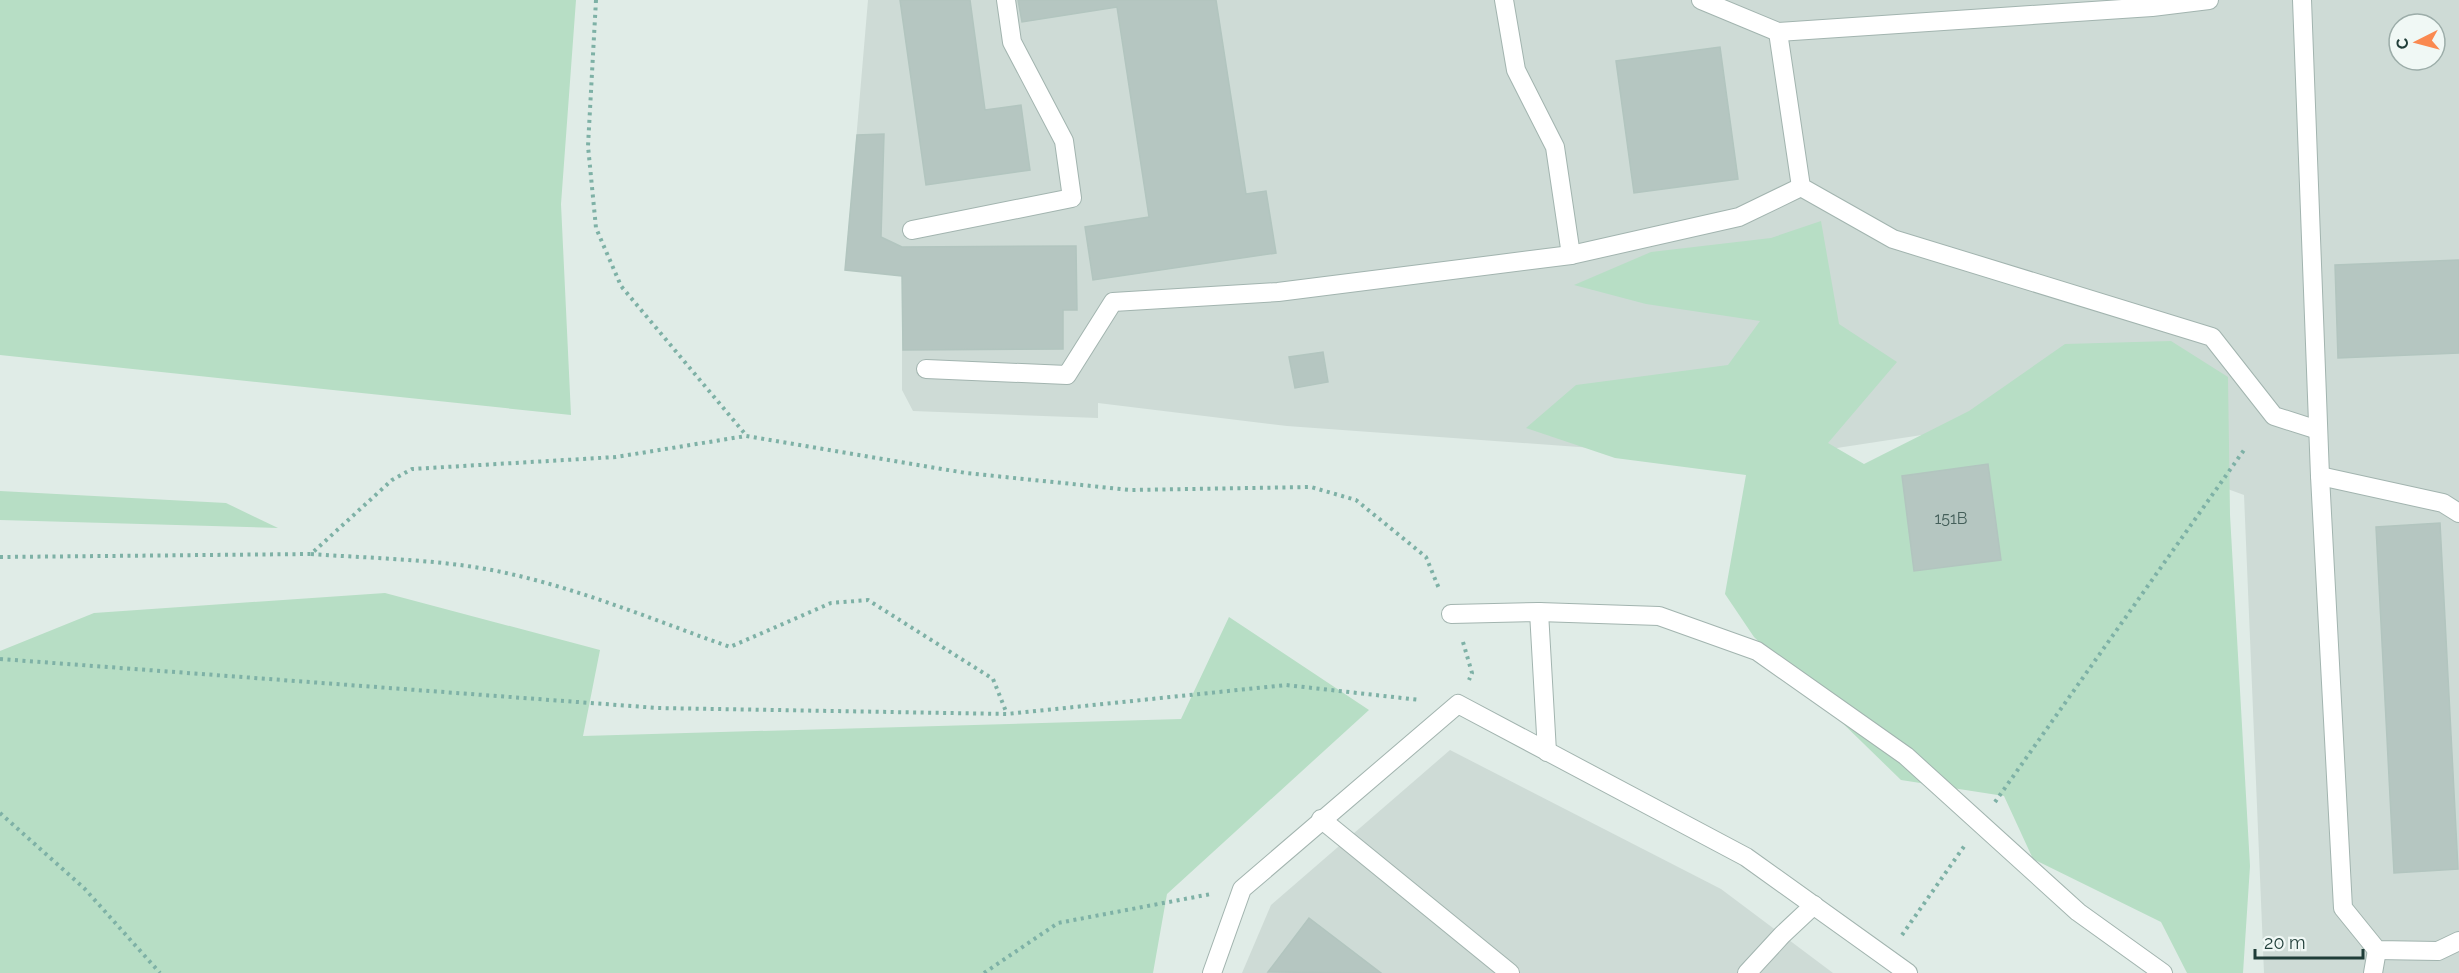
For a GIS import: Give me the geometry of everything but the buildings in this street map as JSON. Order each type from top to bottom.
[{"type":"street","points":[[912,230],[1072,198],[1064,141],[1012,42],[1006,0]]},
{"type":"street","points":[[1504,0],[1516,70],[1554,147],[1571,255]]},
{"type":"street","points":[[1701,0],[1778,32],[2152,7],[2209,0]]},
{"type":"street","points":[[2302,0],[2320,476],[2343,908],[2377,950],[2373,973]]},
{"type":"street","points":[[1778,32],[1801,187]]},
{"type":"street","points":[[926,369],[1067,375],[1113,302],[1278,291],[1571,255],[1739,217],[1801,187]]},
{"type":"street","points":[[1801,187],[1893,239],[2212,337],[2274,416],[2319,430]]},
{"type":"street","points":[[2320,476],[2443,503],[2459,513]]},
{"type":"street","points":[[1451,614],[1539,612],[1659,616],[1757,651],[1906,756],[2078,912],[2163,973]]},
{"type":"street","points":[[1539,612],[1547,752]]},
{"type":"street","points":[[1212,973],[1242,889],[1458,704],[1746,857],[1908,973]]},
{"type":"street","points":[[1321,819],[1510,973]]},
{"type":"street","points":[[1747,973],[1814,905]]},
{"type":"street","points":[[2377,950],[2438,951],[2459,941]]},
{"type":"path","points":[[596,0],[588,146],[596,228],[621,286],[746,435]]},
{"type":"path","points":[[0,659],[658,708],[1007,714],[1286,685],[1458,704],[1472,673],[1451,614],[1426,558],[1356,500],[1311,487],[1130,490],[966,473],[746,435],[616,458],[440,465],[412,469],[392,480],[311,554]]},
{"type":"path","points":[[1886,957],[2244,450]]},
{"type":"path","points":[[0,556],[311,554],[440,563],[514,574],[575,592],[730,647],[831,603],[868,600],[993,679],[1007,714]]},
{"type":"path","points":[[0,813],[84,888],[160,973]]},
{"type":"path","points":[[984,973],[1058,922],[1242,889]]},
{"type":"shaded area","points":[[868,0],[2459,0],[2459,973],[2264,973],[2244,495],[2033,418],[1758,460],[1287,426],[1098,403],[1098,418],[913,411],[902,390],[902,276],[845,270]]},
{"type":"shaded area","points":[[1450,750],[1721,889],[1833,973],[1242,973],[1271,905]]},
{"type":"green space","points":[[0,0],[576,0],[561,204],[571,415],[0,355]]},
{"type":"green space","points":[[1821,221],[1839,324],[1897,362],[1828,443],[1864,464],[1969,411],[2065,344],[2171,341],[2228,377],[2230,515],[2250,866],[2243,973],[2187,973],[2161,922],[2033,859],[2004,796],[1901,780],[1754,637],[1725,594],[1746,475],[1615,458],[1526,428],[1576,385],[1728,365],[1760,321],[1646,304],[1574,285],[1651,252],[1771,238]]},
{"type":"green space","points":[[0,491],[226,503],[278,528],[0,520]]},
{"type":"green space","points":[[385,593],[600,650],[583,736],[1181,719],[1229,617],[1369,710],[1167,894],[1153,973],[0,973],[0,651],[94,613]]}]
